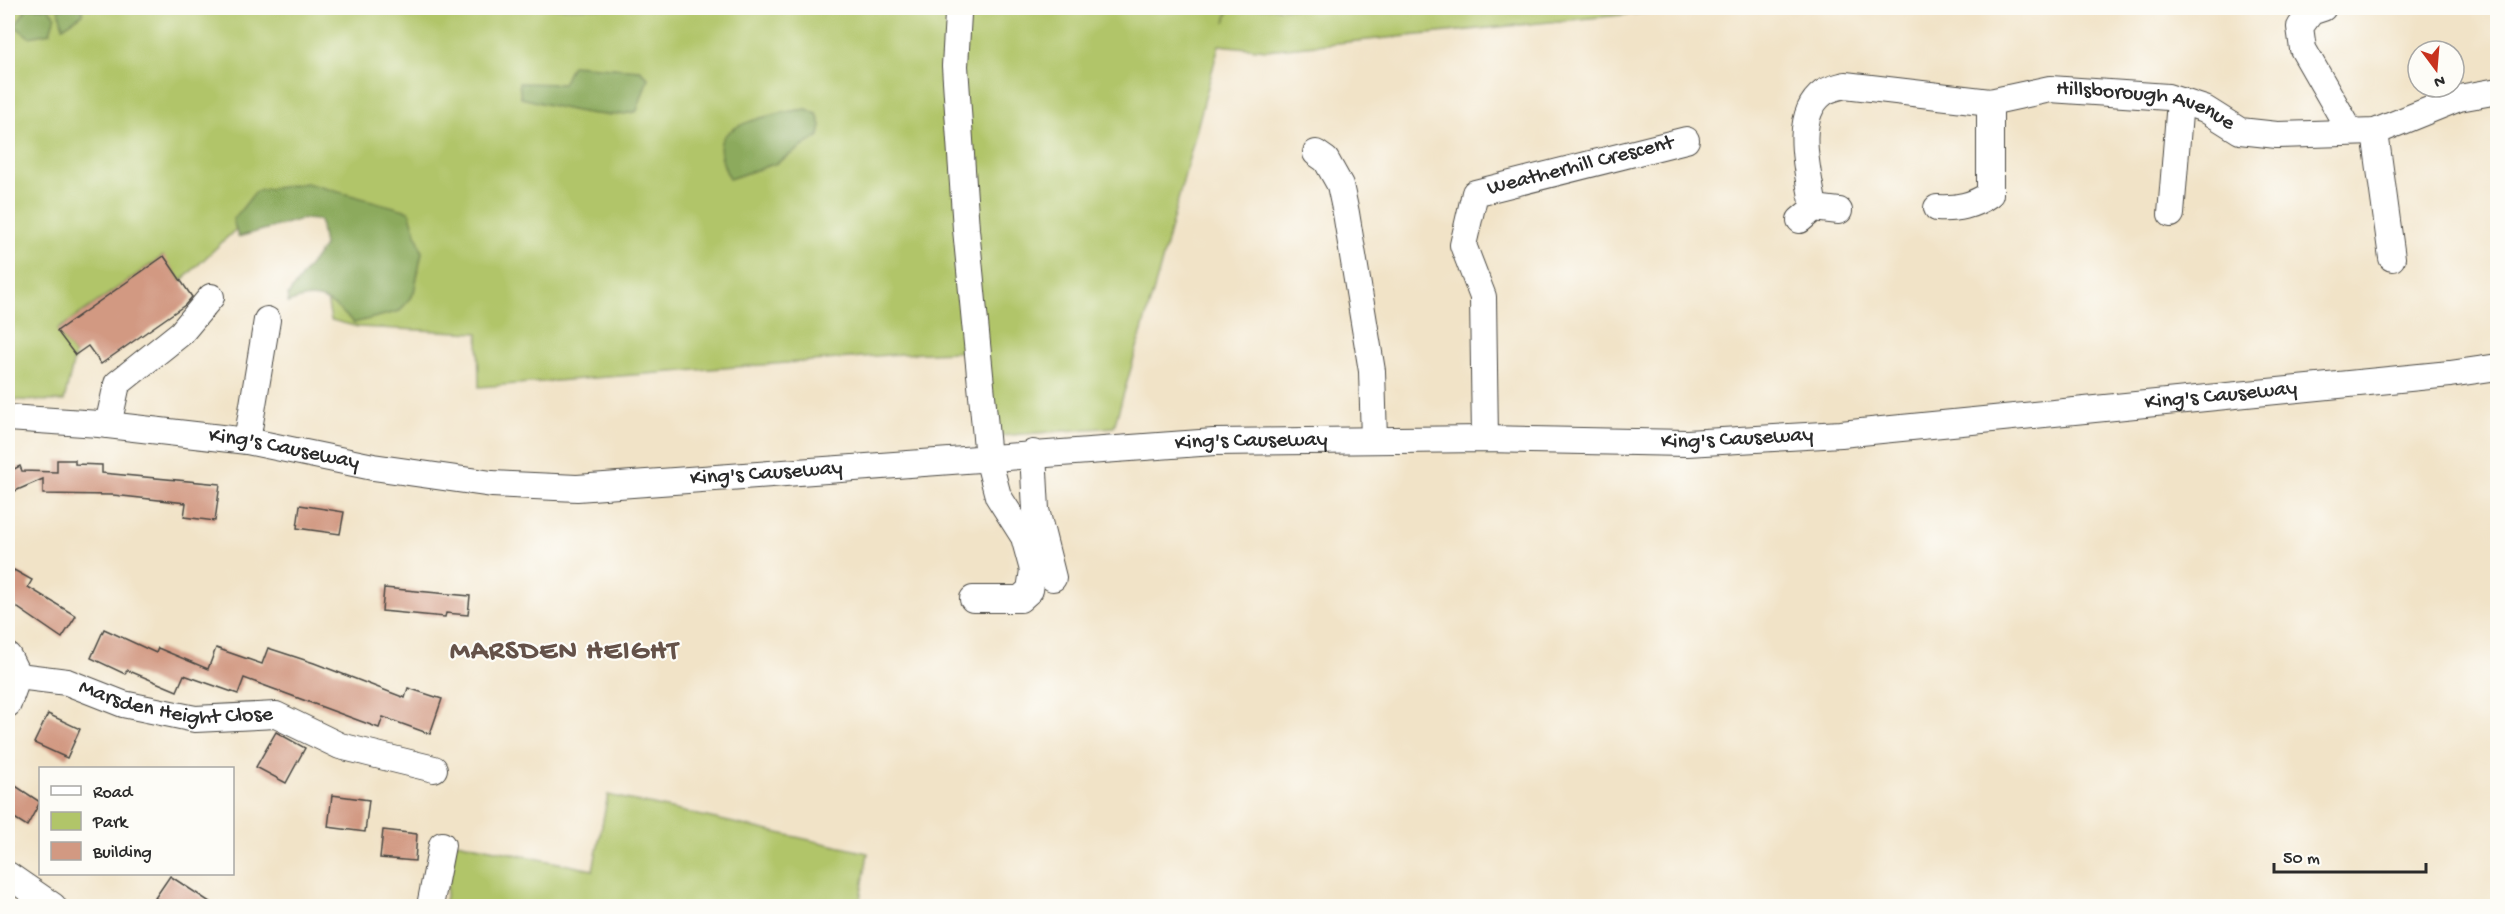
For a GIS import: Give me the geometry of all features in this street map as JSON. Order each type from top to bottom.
[{"type":"street","points":[[2323,8],[2311,12],[2300,27],[2303,49],[2350,131]]},
{"type":"street","points":[[958,14],[955,66],[966,229],[988,458],[998,496],[1024,537],[1033,570],[1030,590],[1020,599],[973,599]]},
{"type":"street","name":"Hillsborough Avenue","points":[[1839,211],[1807,214],[1804,139],[1809,110],[1823,92],[1845,85],[1990,102],[2050,90],[2168,97],[2205,109],[2240,130],[2277,135],[2375,132],[2459,98],[2498,91]]},
{"type":"street","points":[[2170,214],[2180,101]]},
{"type":"street","points":[[1937,208],[1955,209],[1990,194],[1990,102]]},
{"type":"street","points":[[2375,132],[2392,258]]},
{"type":"street","name":"Weatherhill Crescent","points":[[1485,439],[1483,297],[1463,245],[1475,193],[1686,140]]},
{"type":"street","points":[[1316,153],[1326,160],[1340,185],[1346,213],[1372,371],[1374,440]]},
{"type":"street","points":[[108,425],[117,384],[187,328],[211,297]]},
{"type":"street","points":[[247,441],[267,320]]},
{"type":"street","name":"King's Causeway","points":[[8,418],[108,425],[247,441],[394,470],[492,484],[577,488],[1033,453],[1214,442],[1485,439],[1687,443],[1841,434],[2450,374],[2498,367]]},
{"type":"street","points":[[1033,453],[1036,510],[1053,578]]},
{"type":"street","points":[[8,704],[13,666]]},
{"type":"street","name":"Marsden Height Close","points":[[13,666],[67,682],[123,704],[195,719],[276,715],[340,746],[434,769]]},
{"type":"street","points":[[430,906],[442,845]]},
{"type":"street","points":[[8,875],[53,906]]},
{"type":"green space","points":[[8,8],[1229,8],[1225,22],[1230,8],[1691,8],[1266,50],[1219,45],[1159,272],[1114,427],[987,437],[981,351],[901,354],[479,387],[478,333],[358,327],[331,320],[326,294],[324,210],[234,231],[181,281],[163,256],[57,330],[75,355],[64,401],[8,400]]},
{"type":"green space","points":[[27,8],[47,8],[55,16],[50,33],[29,37],[15,26]]},
{"type":"green space","points":[[58,8],[82,8],[83,14],[63,27]]},
{"type":"green space","points":[[572,65],[640,70],[648,78],[637,111],[609,115],[594,114],[521,98],[519,83],[563,84]]},
{"type":"green space","points":[[807,109],[817,114],[821,125],[819,136],[777,163],[729,179],[720,151],[721,142],[726,135],[735,128],[759,118]]},
{"type":"green space","points":[[306,183],[409,211],[422,252],[414,293],[400,311],[354,323],[325,300],[309,297],[288,303],[288,295],[324,246],[320,220],[302,219],[238,237],[233,220],[256,191]]},
{"type":"green space","points":[[608,795],[868,853],[859,906],[444,906],[456,842],[593,870]]},
{"type":"building","points":[[164,256],[192,297],[185,305],[101,364],[88,346],[75,355],[57,331]]},
{"type":"building","points":[[57,460],[75,460],[75,464],[102,465],[102,473],[220,484],[215,521],[184,517],[186,503],[113,495],[43,494],[43,479],[8,494],[8,472],[20,466],[22,471],[57,472]]},
{"type":"building","points":[[300,505],[344,512],[340,534],[297,528]]},
{"type":"building","points":[[14,570],[32,580],[28,587],[76,616],[62,638],[8,601],[8,581]]},
{"type":"building","points":[[384,588],[470,596],[468,615],[446,613],[445,617],[382,611]]},
{"type":"building","points":[[104,629],[156,653],[158,648],[208,669],[216,648],[262,664],[268,648],[405,698],[408,688],[442,699],[430,734],[383,717],[379,728],[244,678],[238,694],[184,675],[177,691],[127,670],[125,674],[91,658]]},
{"type":"building","points":[[48,714],[80,729],[67,758],[34,743]]},
{"type":"building","points":[[276,732],[305,748],[286,783],[256,767]]},
{"type":"building","points":[[8,781],[39,801],[27,826],[8,814]]},
{"type":"building","points":[[332,795],[369,800],[365,832],[328,827]]},
{"type":"building","points":[[383,830],[417,834],[415,861],[380,858]]},
{"type":"building","points":[[170,876],[216,906],[169,906],[155,898]]},
{"type":"district","name":"MARSDEN HEIGHT","points":[[565,652]]}]
